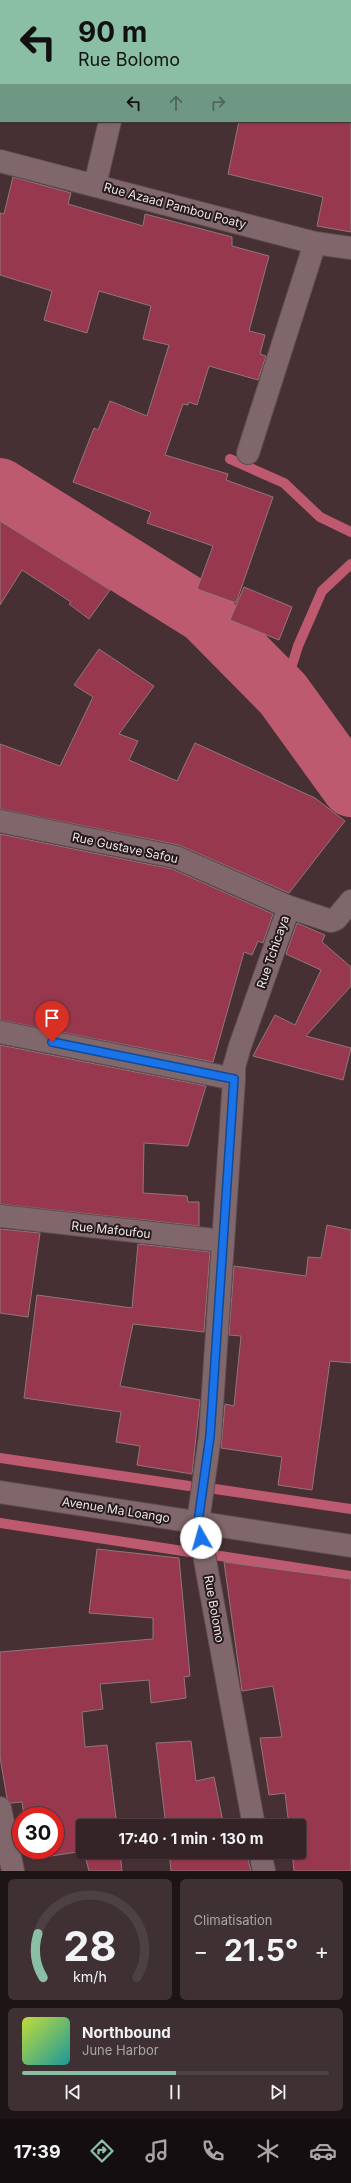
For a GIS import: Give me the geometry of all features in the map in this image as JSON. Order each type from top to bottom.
[{"type":"street","points":[[95,184],[110,122]]},
{"type":"street","name":"Rue Azaad Pambou Poaty","points":[[0,161],[95,184],[315,243],[351,248]]},
{"type":"street","points":[[248,453],[315,243]]},
{"type":"street","name":"Rue Gustave Safou","points":[[0,821],[176,857],[289,907]]},
{"type":"street","name":"Rue Tchicaya","points":[[234,1073],[289,907],[331,921],[336,919],[351,901]]},
{"type":"street","points":[[0,1032],[234,1073]]},
{"type":"street","name":"Rue Bolomo","points":[[234,1073],[210,1436],[198,1522],[253,1819]]},
{"type":"street","name":"Rue Mafoufou","points":[[0,1216],[223,1241]]},
{"type":"street","name":"Avenue Ma Loango","points":[[0,1492],[351,1546]]},
{"type":"street","points":[[0,1808],[13,1871]]},
{"type":"street","points":[[261,1859],[264,1871]]},
{"type":"building","points":[[239,122],[351,122],[351,232],[317,226],[323,197],[228,174]]},
{"type":"building","points":[[13,177],[71,193],[68,204],[143,226],[145,214],[232,237],[232,246],[269,256],[249,331],[265,335],[260,354],[266,356],[258,380],[209,366],[197,405],[189,402],[188,405],[183,404],[165,455],[228,474],[226,480],[273,497],[236,603],[197,589],[213,546],[147,523],[151,512],[73,482],[94,428],[98,430],[110,401],[147,416],[169,345],[143,339],[151,306],[99,291],[87,333],[44,320],[52,291],[0,275],[0,213],[4,214]]},
{"type":"building","points":[[0,521],[110,590],[89,619],[69,604],[71,602],[22,570],[0,605]]},
{"type":"building","points":[[244,587],[292,607],[279,640],[230,620]]},
{"type":"building","points":[[99,649],[154,686],[119,734],[138,741],[129,760],[177,781],[195,743],[315,798],[345,821],[289,893],[179,845],[0,809],[0,744],[60,766],[93,697],[74,685]]},
{"type":"building","points":[[0,834],[172,869],[273,914],[263,943],[258,941],[252,955],[244,952],[213,1062],[0,1020]]},
{"type":"building","points":[[297,923],[325,935],[322,942],[351,967],[351,986],[306,1036],[351,1048],[343,1080],[253,1056],[275,1015],[295,1025],[321,970],[286,954]]},
{"type":"building","points":[[0,1045],[206,1086],[188,1146],[144,1143],[143,1193],[187,1196],[188,1202],[199,1202],[199,1226],[0,1204]]},
{"type":"building","points":[[327,1225],[351,1230],[351,1363],[330,1361],[312,1490],[278,1485],[282,1457],[221,1448],[225,1404],[234,1406],[241,1336],[229,1335],[234,1266],[306,1276],[308,1257],[321,1258]]},
{"type":"building","points":[[0,1229],[40,1233],[28,1317],[0,1313]]},
{"type":"building","points":[[138,1244],[210,1252],[204,1332],[133,1324],[120,1386],[200,1400],[192,1474],[137,1465],[140,1446],[116,1442],[121,1412],[24,1398],[37,1295],[132,1308]]},
{"type":"building","points":[[97,1549],[179,1558],[190,1676],[184,1677],[186,1698],[151,1703],[149,1680],[100,1684],[103,1709],[82,1712],[85,1747],[107,1745],[116,1819],[76,1819],[76,1852],[64,1854],[64,1807],[23,1807],[22,1802],[11,1803],[7,1798],[0,1757],[0,1652],[153,1639],[153,1618],[89,1613]]},
{"type":"building","points":[[224,1562],[351,1579],[351,1871],[294,1871],[293,1859],[306,1859],[306,1819],[288,1819],[285,1793],[269,1795],[260,1738],[282,1737],[273,1686],[242,1691]]},
{"type":"building","points":[[191,1741],[196,1781],[214,1777],[222,1819],[165,1819],[156,1743]]},
{"type":"building","points":[[86,1859],[121,1859],[122,1871],[89,1871]]},
{"type":"building","points":[[170,1859],[248,1859],[251,1871],[171,1871]]},
{"type":"waterway","points":[[230,459],[284,483],[320,517],[351,532]]},
{"type":"waterway","points":[[0,487],[205,615],[283,694],[351,788]]},
{"type":"waterway","points":[[283,694],[298,646],[322,591],[351,564]]},
{"type":"waterway","points":[[0,1458],[189,1486]]},
{"type":"waterway","points":[[215,1489],[351,1509]]},
{"type":"waterway","points":[[0,1523],[196,1553]]},
{"type":"waterway","points":[[214,1555],[351,1576]]},
{"type":"route","points":[[52,1042],[234,1079],[210,1436],[198,1522],[201,1538]]}]
